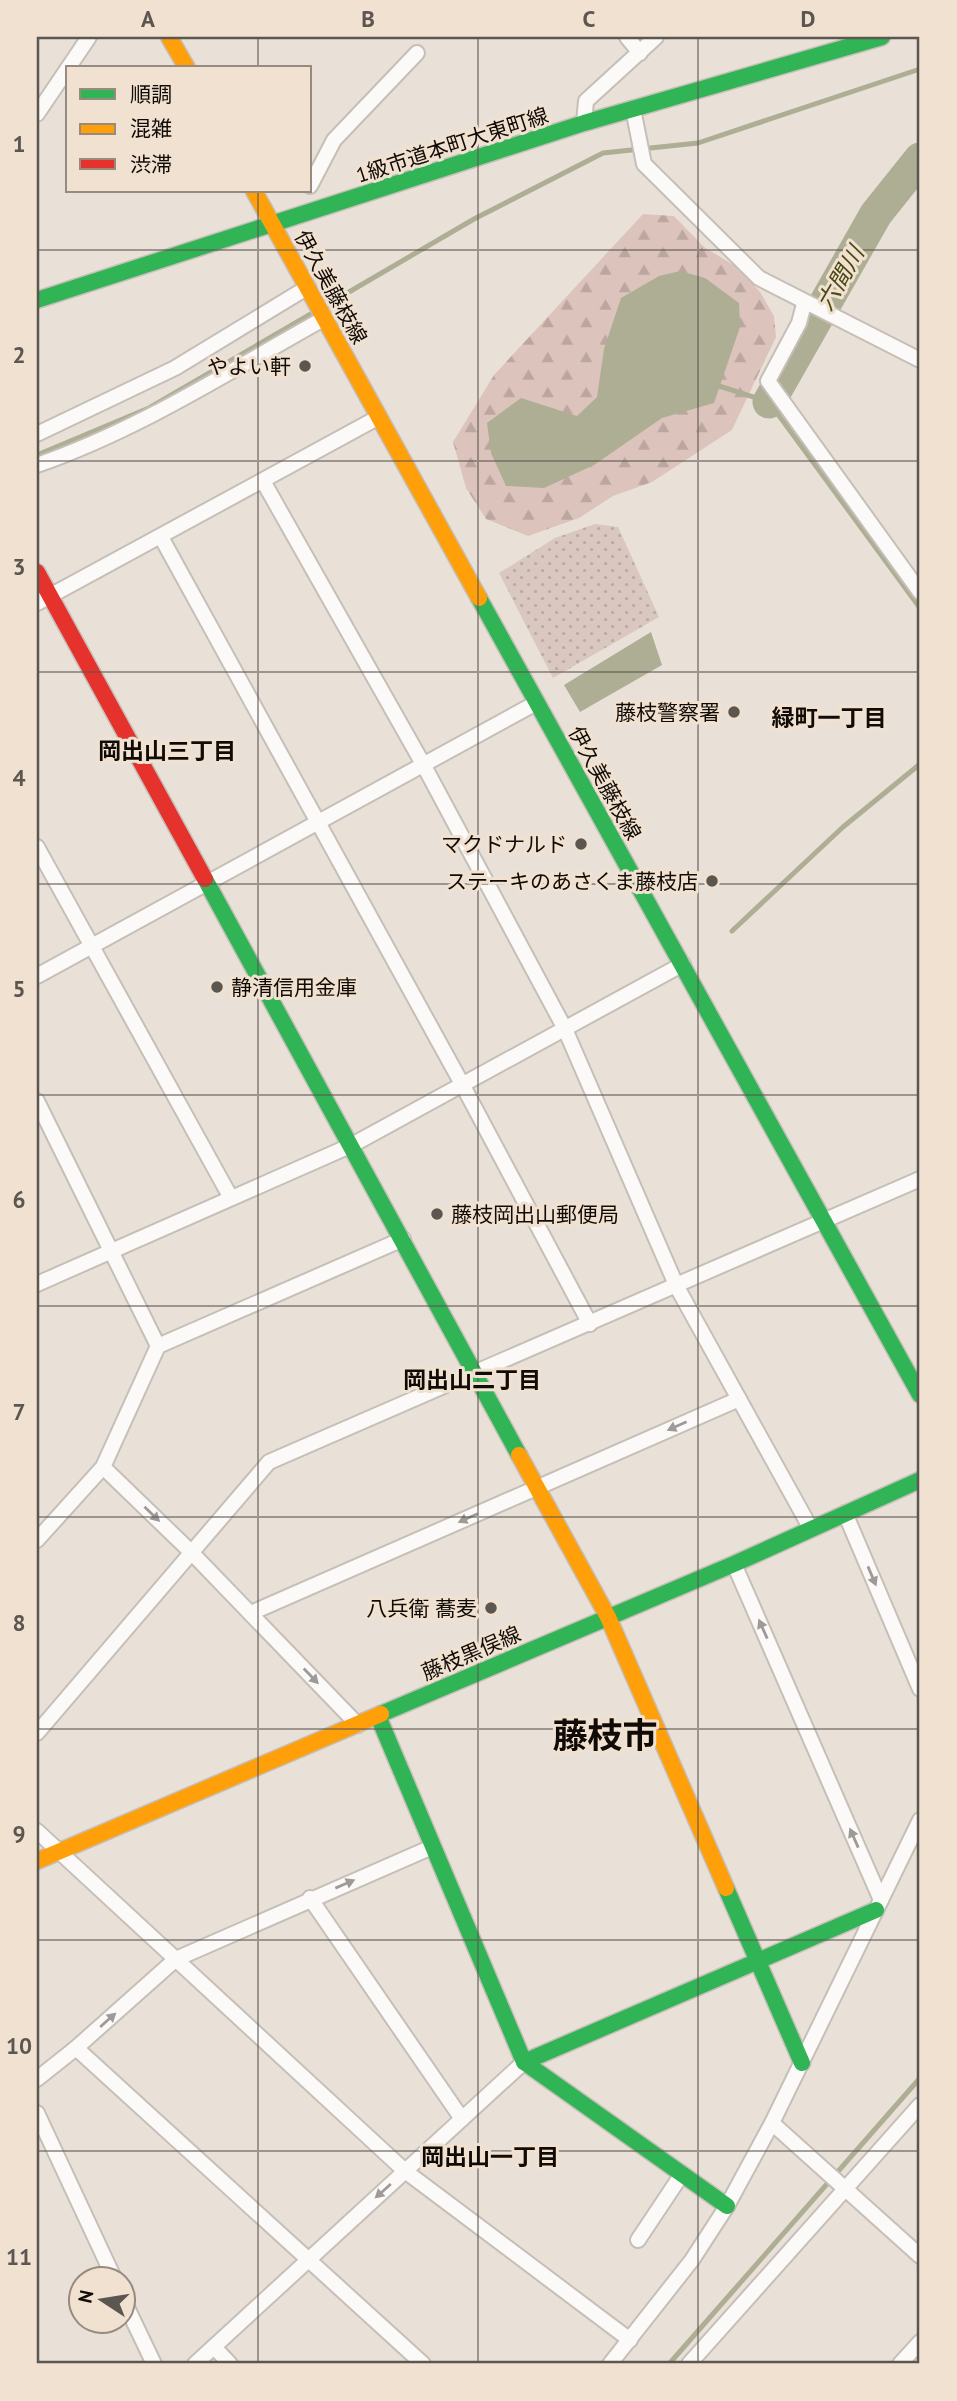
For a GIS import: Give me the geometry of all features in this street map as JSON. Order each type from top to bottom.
[{"type":"street","points":[[69,66],[89,37]]},
{"type":"street","points":[[169,37],[186,66]]},
{"type":"street","points":[[627,37],[640,53]]},
{"type":"street","points":[[584,123],[586,100],[656,37]]},
{"type":"street","name":"1級市道本町大東町線","points":[[37,300],[584,123],[882,37]]},
{"type":"street","points":[[312,183],[334,140],[417,53]]},
{"type":"street","points":[[37,114],[66,71]]},
{"type":"street","points":[[633,109],[644,164],[759,278],[804,304],[830,314],[920,360]]},
{"type":"street","name":"伊久美藤枝線","points":[[255,192],[920,1395]]},
{"type":"street","points":[[296,218],[308,192]]},
{"type":"street","points":[[37,434],[93,410],[175,368],[309,289]]},
{"type":"street","points":[[804,304],[799,323],[768,381],[920,592]]},
{"type":"street","points":[[37,465],[147,418],[324,316]]},
{"type":"street","points":[[44,601],[379,417]]},
{"type":"street","points":[[263,481],[422,764],[565,1028],[677,1287],[811,1529]]},
{"type":"street","points":[[161,537],[462,1084],[590,1324]]},
{"type":"street","points":[[37,572],[44,601],[206,882],[352,1145],[608,1617],[802,2063]]},
{"type":"street","points":[[37,976],[536,703]]},
{"type":"street","points":[[37,847],[231,1198]]},
{"type":"street","points":[[37,1284],[352,1145],[683,964]]},
{"type":"street","points":[[37,1101],[158,1346]]},
{"type":"street","points":[[37,1733],[269,1462],[677,1287],[920,1179]]},
{"type":"street","points":[[37,1540],[103,1466],[158,1346],[403,1239]]},
{"type":"street","points":[[251,1613],[739,1399]]},
{"type":"street","points":[[103,1466],[191,1552],[358,1725]]},
{"type":"street","name":"藤枝黒俣線","points":[[37,1861],[734,1563],[920,1480]]},
{"type":"street","points":[[845,1513],[920,1689]]},
{"type":"street","points":[[734,1563],[879,1905]]},
{"type":"street","points":[[378,1716],[524,2062],[727,2206]]},
{"type":"street","points":[[610,2364],[692,2260],[727,2206],[802,2063],[920,1820]]},
{"type":"street","points":[[37,1831],[405,2171],[629,2340]]},
{"type":"street","points":[[37,2079],[176,1959],[432,1847]]},
{"type":"street","points":[[310,1899],[462,2119]]},
{"type":"street","points":[[195,2364],[524,2062],[879,1905]]},
{"type":"street","points":[[76,2048],[423,2364]]},
{"type":"street","points":[[689,2364],[920,2105]]},
{"type":"street","points":[[37,2113],[107,2264]]},
{"type":"street","points":[[772,2123],[920,2256]]},
{"type":"street","points":[[638,2240],[682,2174]]},
{"type":"street","points":[[136,2326],[154,2364]]},
{"type":"street","points":[[900,2364],[920,2342]]},
{"type":"street","points":[[214,2347],[230,2364]]},
{"type":"shaded area","points":[[680,271],[705,278],[739,303],[740,327],[714,403],[662,418],[594,465],[544,488],[506,486],[491,453],[487,423],[521,398],[577,416],[597,397],[604,349],[621,298],[659,276]]},
{"type":"shaded area","points":[[595,524],[618,527],[659,617],[553,678],[499,573],[555,538]]},
{"type":"shaded area","points":[[651,632],[662,665],[580,712],[564,685]]},
{"type":"green space","points":[[643,214],[674,216],[704,247],[740,269],[760,292],[774,316],[776,337],[732,430],[652,482],[613,496],[579,518],[528,536],[486,519],[466,488],[453,442],[494,375]]},
{"type":"waterway","points":[[325,306],[474,219],[603,153],[698,143],[920,69]]},
{"type":"waterway","name":"六間川","points":[[769,402],[876,214],[920,159]]},
{"type":"waterway","points":[[37,455],[149,408],[316,311]]},
{"type":"waterway","points":[[716,385],[769,402],[920,608]]},
{"type":"waterway","points":[[732,931],[843,827],[920,764]]},
{"type":"waterway","points":[[669,2364],[920,2078]]},
{"type":"traffic: fast","points":[[37,300],[584,123],[882,37]]},
{"type":"traffic: fast","points":[[479,598],[920,1395]]},
{"type":"traffic: fast","points":[[205,879],[519,1455]]},
{"type":"traffic: fast","points":[[381,1714],[734,1564],[920,1480]]},
{"type":"traffic: fast","points":[[378,1716],[524,2062],[727,2206]]},
{"type":"traffic: fast","points":[[726,1888],[802,2063]]},
{"type":"traffic: fast","points":[[524,2062],[876,1910]]},
{"type":"traffic: slow","points":[[169,37],[186,66]]},
{"type":"traffic: slow","points":[[255,192],[479,598]]},
{"type":"traffic: slow","points":[[519,1455],[608,1617],[726,1888]]},
{"type":"traffic: slow","points":[[37,1861],[381,1714]]},
{"type":"traffic: jam","points":[[37,572],[205,879]]},
{"type":"place","name":"やよい軒","points":[[305,366]]},
{"type":"place","name":"藤枝警察署","points":[[734,712]]},
{"type":"place","name":"マクドナルド","points":[[581,844]]},
{"type":"place","name":"ステーキのあさくま藤枝店","points":[[712,881]]},
{"type":"place","name":"静清信用金庫","points":[[217,987]]},
{"type":"place","name":"藤枝岡出山郵便局","points":[[437,1214]]},
{"type":"place","name":"八兵衛 蕎麦","points":[[491,1608]]},
{"type":"district","name":"緑町一丁目","points":[[829,717]]},
{"type":"district","name":"岡出山三丁目","points":[[167,750]]},
{"type":"district","name":"岡出山二丁目","points":[[472,1379]]},
{"type":"district","name":"藤枝市","points":[[605,1735]]},
{"type":"district","name":"岡出山一丁目","points":[[490,2156]]}]
